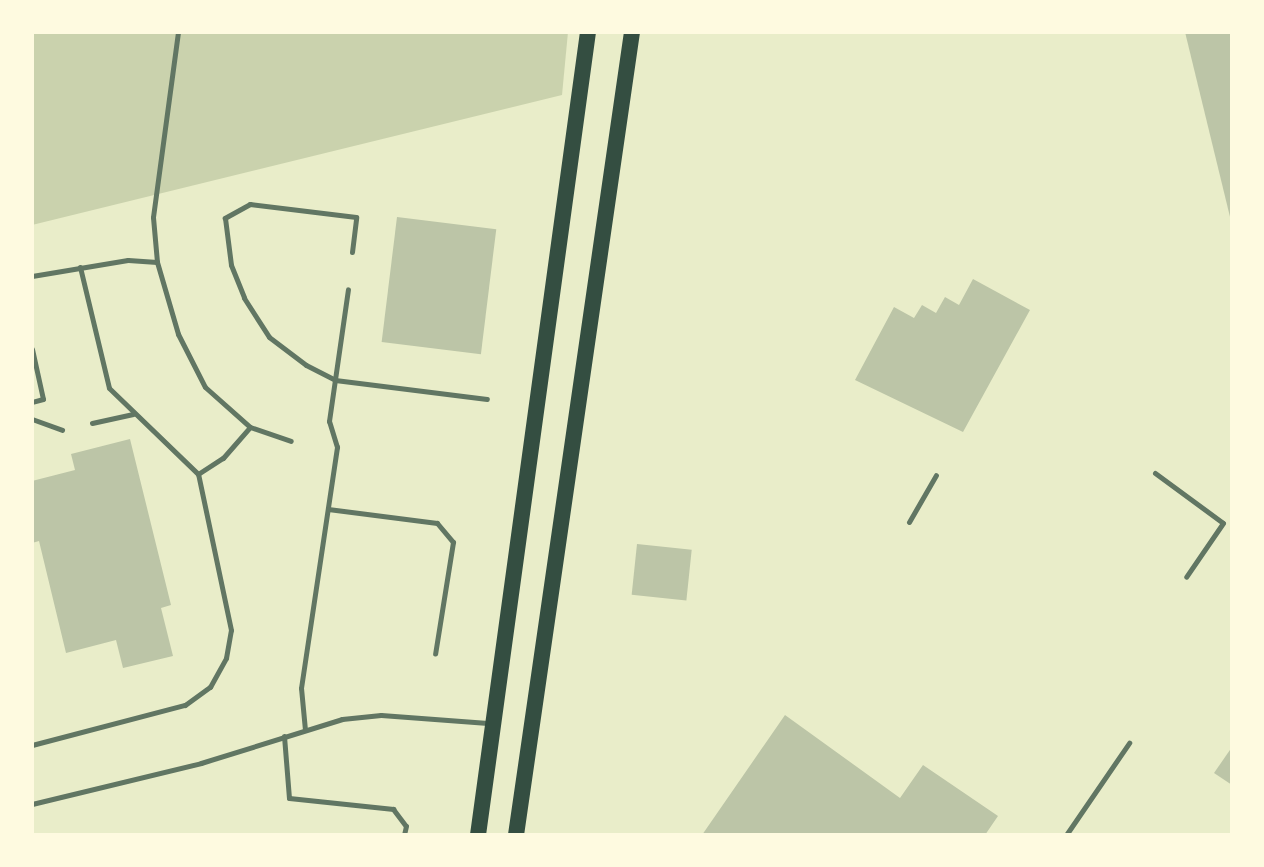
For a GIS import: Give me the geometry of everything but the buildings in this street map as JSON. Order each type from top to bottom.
[{"type":"main road","points":[[478,835],[588,32]]},
{"type":"main road","points":[[516,835],[632,32]]},
{"type":"lane","points":[[178,32],[153,217],[157,262],[178,334],[205,387],[250,427],[291,441]]},
{"type":"lane","points":[[352,252],[356,217],[250,204],[225,218],[231,265],[244,298],[269,337],[335,380],[487,399]]},
{"type":"lane","points":[[32,276],[128,260],[157,262]]},
{"type":"lane","points":[[32,745],[185,705],[210,687],[226,658],[231,630],[198,474],[109,388],[80,267]]},
{"type":"lane","points":[[305,730],[301,688],[337,447],[329,421],[348,289]]},
{"type":"lane","points":[[32,349],[43,399],[32,402]]},
{"type":"lane","points":[[92,423],[134,414]]},
{"type":"lane","points":[[32,419],[62,430]]},
{"type":"lane","points":[[198,474],[223,458],[250,427]]},
{"type":"lane","points":[[1155,473],[1223,523],[1186,577]]},
{"type":"lane","points":[[909,522],[936,475]]},
{"type":"lane","points":[[328,509],[437,523],[453,542],[435,654]]},
{"type":"lane","points":[[32,804],[305,730],[381,715],[493,724]]},
{"type":"lane","points":[[284,736],[289,798],[393,809],[406,826],[404,835]]},
{"type":"lane","points":[[1066,835],[1129,743]]},
{"type":"green space","points":[[32,32],[568,32],[562,95],[32,225]]}]
